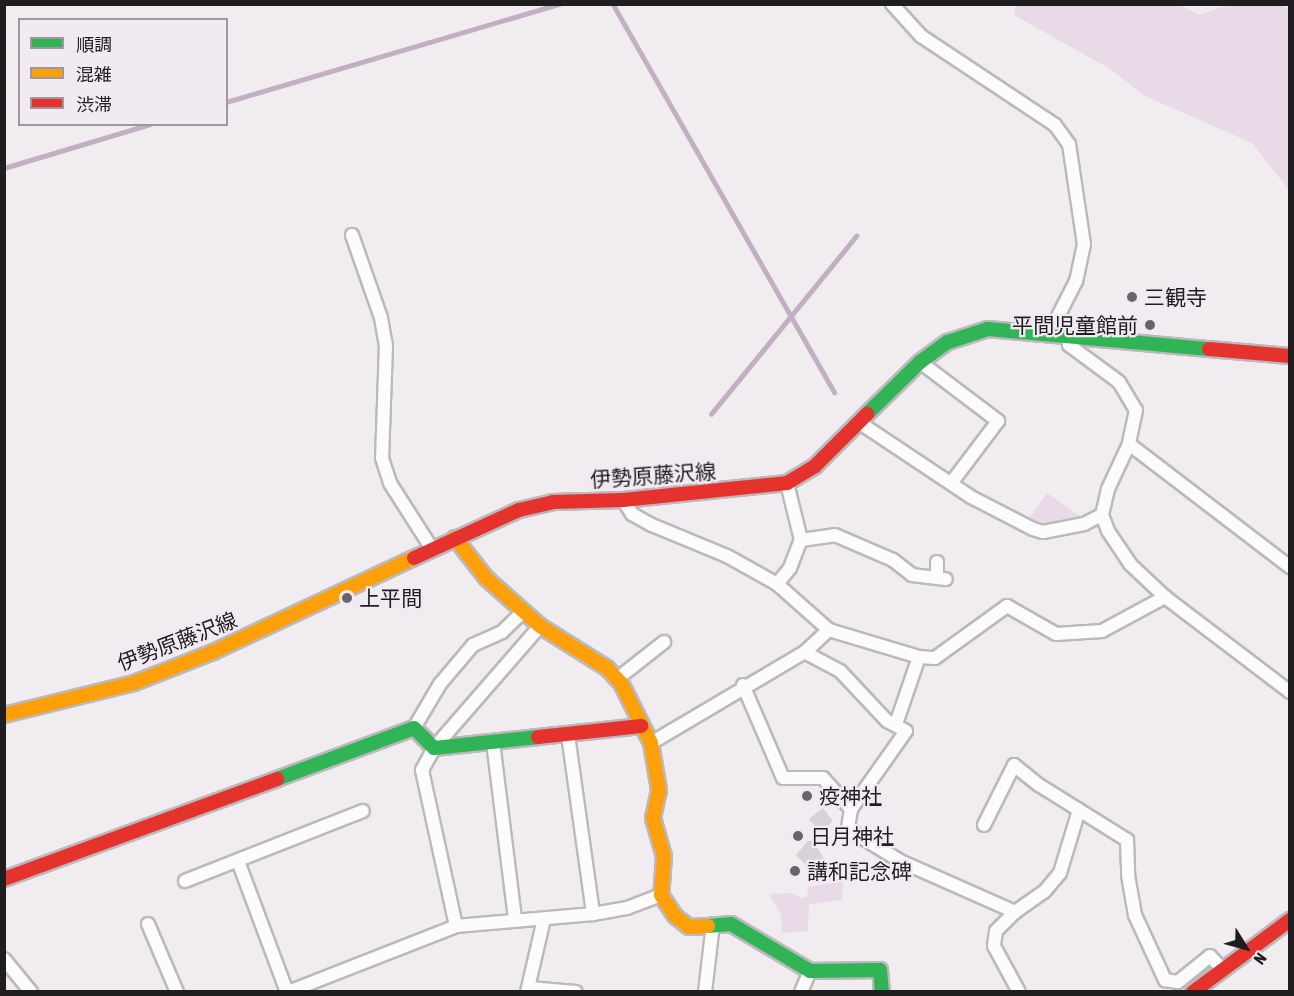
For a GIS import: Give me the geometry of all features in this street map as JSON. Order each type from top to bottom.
[{"type":"street","points":[[892,4],[921,36],[1055,125],[1069,144],[1084,244],[1076,281],[1050,332]]},
{"type":"street","points":[[352,236],[381,318],[386,345],[382,458],[390,483],[432,549]]},
{"type":"street","name":"伊勢原藤沢線","points":[[4,716],[134,682],[213,652],[455,538],[536,505],[623,500],[787,483],[814,466],[920,362],[948,342],[988,328],[1290,356]]},
{"type":"street","points":[[1068,335],[1069,345],[1129,393],[1136,410],[1129,444],[1108,489],[1102,515],[1108,531],[1130,564],[1165,597],[1290,692]]},
{"type":"street","points":[[920,362],[998,421],[952,482]]},
{"type":"street","points":[[860,423],[952,482],[970,497],[1043,532],[1084,524],[1102,515]]},
{"type":"street","points":[[1129,444],[1290,567]]},
{"type":"street","points":[[777,584],[790,568],[801,540],[787,483]]},
{"type":"street","points":[[623,500],[632,514],[652,525],[726,556],[777,584],[829,630],[919,657],[935,658],[1007,606],[1056,634],[1102,631],[1165,597]]},
{"type":"street","points":[[801,540],[835,535],[893,560],[912,574],[941,578],[937,562]]},
{"type":"street","points":[[455,538],[486,578],[540,626],[607,668],[617,679],[651,743],[659,790],[652,818],[664,856],[661,895],[675,916],[689,927],[731,924],[810,971],[880,970],[882,992]]},
{"type":"street","points":[[4,879],[414,728],[440,684],[473,645],[502,632],[524,610]]},
{"type":"street","points":[[456,926],[422,770],[434,748],[540,626]]},
{"type":"street","points":[[651,743],[742,685],[805,651],[829,630]]},
{"type":"street","points":[[617,679],[664,642]]},
{"type":"street","points":[[805,651],[840,671],[887,721],[906,730],[851,809],[848,829],[932,879],[1015,912]]},
{"type":"street","points":[[896,724],[919,657]]},
{"type":"street","points":[[742,685],[783,778],[823,778],[851,809]]},
{"type":"street","points":[[434,748],[641,726]]},
{"type":"street","points":[[414,728],[434,748]]},
{"type":"street","points":[[568,735],[593,914]]},
{"type":"street","points":[[493,742],[515,918]]},
{"type":"street","points":[[984,825],[1014,765],[1127,840],[1128,875],[1135,915],[1165,980],[1178,982],[1210,956],[1222,969]]},
{"type":"street","points":[[1019,992],[994,946],[996,931],[1015,912],[1044,892],[1060,873],[1079,810]]},
{"type":"street","points":[[185,881],[363,811]]},
{"type":"street","points":[[238,861],[287,992],[456,926],[515,918],[544,919],[593,914],[627,908],[661,895]]},
{"type":"street","points":[[544,919],[528,990],[576,992]]},
{"type":"street","points":[[1193,992],[1290,920]]},
{"type":"street","points":[[148,924],[173,968],[177,992]]},
{"type":"street","points":[[707,991],[712,924]]},
{"type":"street","points":[[4,959],[32,992]]},
{"type":"street","points":[[801,992],[810,971]]},
{"type":"shaded area","points":[[1016,4],[1178,4],[1199,15],[1229,5],[1281,5],[1289,9],[1289,190],[1252,143],[1143,95],[1112,70],[1014,15]]},
{"type":"shaded area","points":[[1047,493],[1080,516],[1078,522],[1042,531],[1027,521]]},
{"type":"shaded area","points":[[843,881],[842,900],[809,904],[808,931],[782,933],[781,915],[769,894],[792,893],[801,898],[808,896],[807,887]]},
{"type":"building","name":"疫神社","points":[[809,792],[812,799],[806,801],[803,794]]},
{"type":"building","points":[[823,808],[833,821],[820,832],[809,819]]},
{"type":"building","points":[[808,841],[814,841],[831,872],[820,880],[796,855]]},
{"type":"waterway","points":[[228,101],[559,4]]},
{"type":"waterway","points":[[613,4],[834,392]]},
{"type":"waterway","points":[[4,168],[144,126]]},
{"type":"waterway","points":[[711,414],[856,236]]},
{"type":"traffic: fast","points":[[867,414],[920,362],[948,342],[988,329],[1209,349]]},
{"type":"traffic: fast","points":[[277,779],[414,728],[434,748],[538,737]]},
{"type":"traffic: fast","points":[[708,926],[731,924],[810,971],[880,970],[882,992]]},
{"type":"traffic: slow","points":[[455,538],[486,578],[540,626],[607,668],[621,683],[651,743],[659,790],[653,818],[664,856],[661,895],[675,916],[689,927],[708,926]]},
{"type":"traffic: slow","points":[[4,715],[134,683],[213,652],[414,558]]},
{"type":"traffic: jam","points":[[1209,349],[1290,356]]},
{"type":"traffic: jam","points":[[414,558],[519,510],[553,502],[623,500],[787,483],[815,466],[867,414]]},
{"type":"traffic: jam","points":[[538,737],[641,726]]},
{"type":"traffic: jam","points":[[4,879],[277,779]]},
{"type":"traffic: jam","points":[[1193,992],[1290,920]]},
{"type":"place","name":"三観寺","points":[[1132,297]]},
{"type":"place","name":"平間児童館前","points":[[1150,325]]},
{"type":"place","name":"上平間","points":[[347,598]]},
{"type":"place","name":"疫神社","points":[[807,796]]},
{"type":"place","name":"日月神社","points":[[798,836]]},
{"type":"place","name":"講和記念碑","points":[[795,871]]}]
